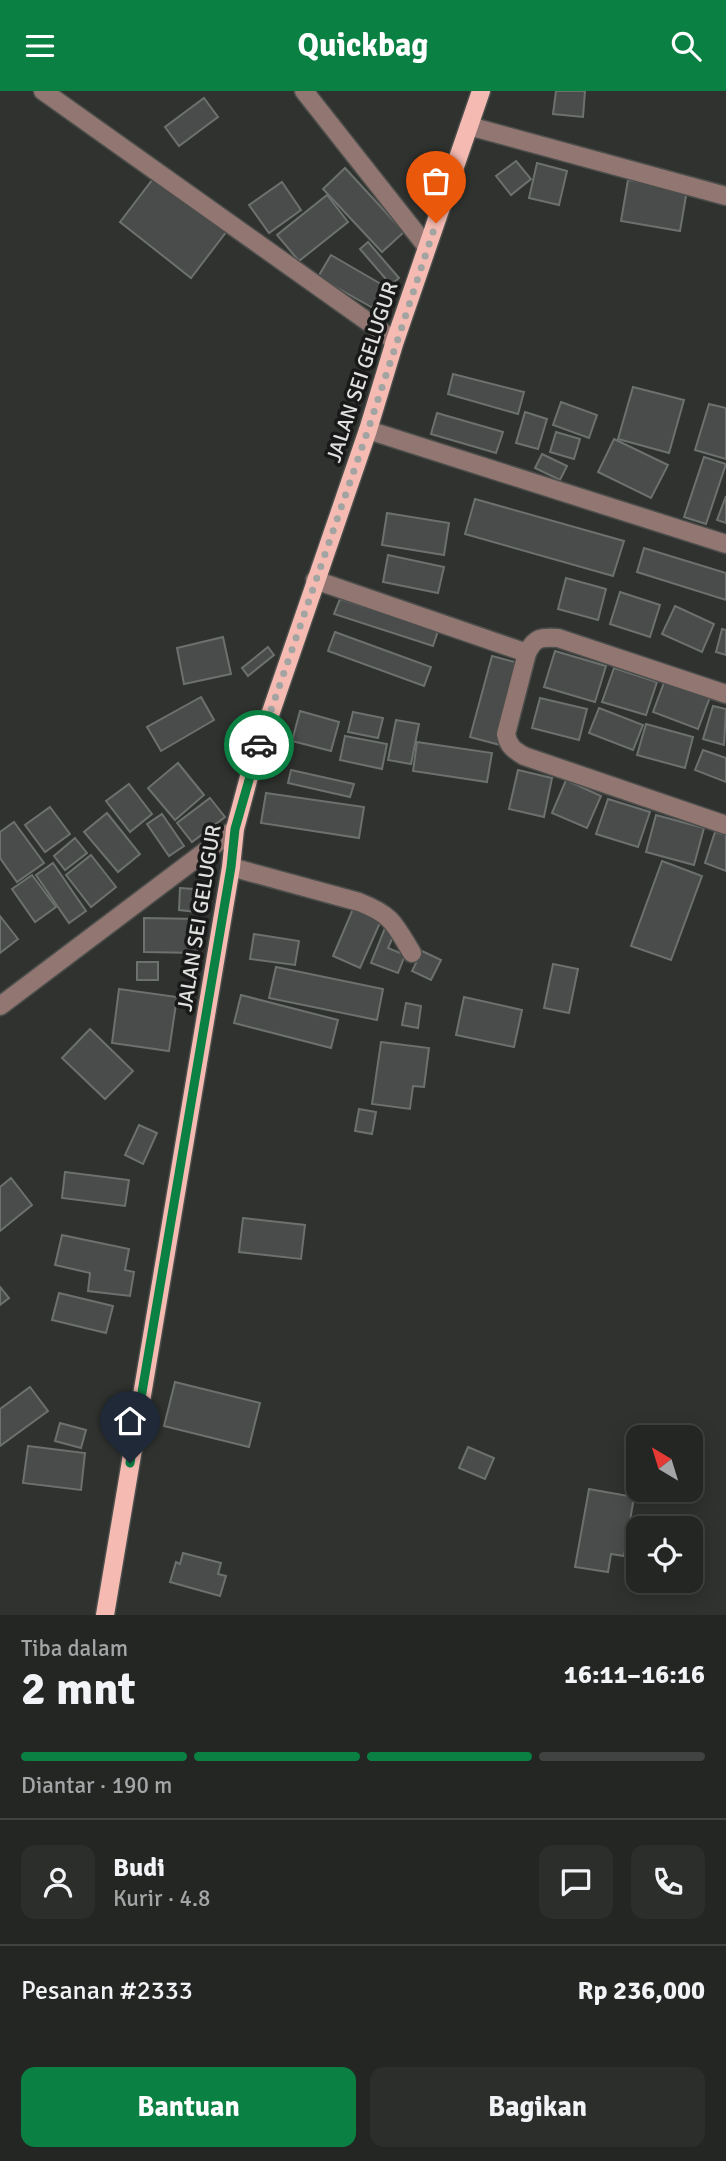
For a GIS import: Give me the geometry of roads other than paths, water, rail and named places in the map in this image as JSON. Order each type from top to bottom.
[{"type":"main road","name":"JALAN SEI GELUGUR","points":[[105,1615],[231,867],[235,829],[250,773],[481,91]]},
{"type":"street","points":[[43,91],[396,341]]},
{"type":"street","points":[[304,91],[427,247]]},
{"type":"street","points":[[469,126],[726,196]]},
{"type":"street","points":[[368,430],[726,544]]},
{"type":"street","points":[[315,580],[527,653]]},
{"type":"street","points":[[726,694],[558,638],[544,637],[532,642],[527,653],[506,734],[507,742],[524,756],[726,825]]},
{"type":"street","points":[[0,1006],[235,829]]},
{"type":"street","points":[[231,867],[378,909],[395,924],[412,953]]}]
